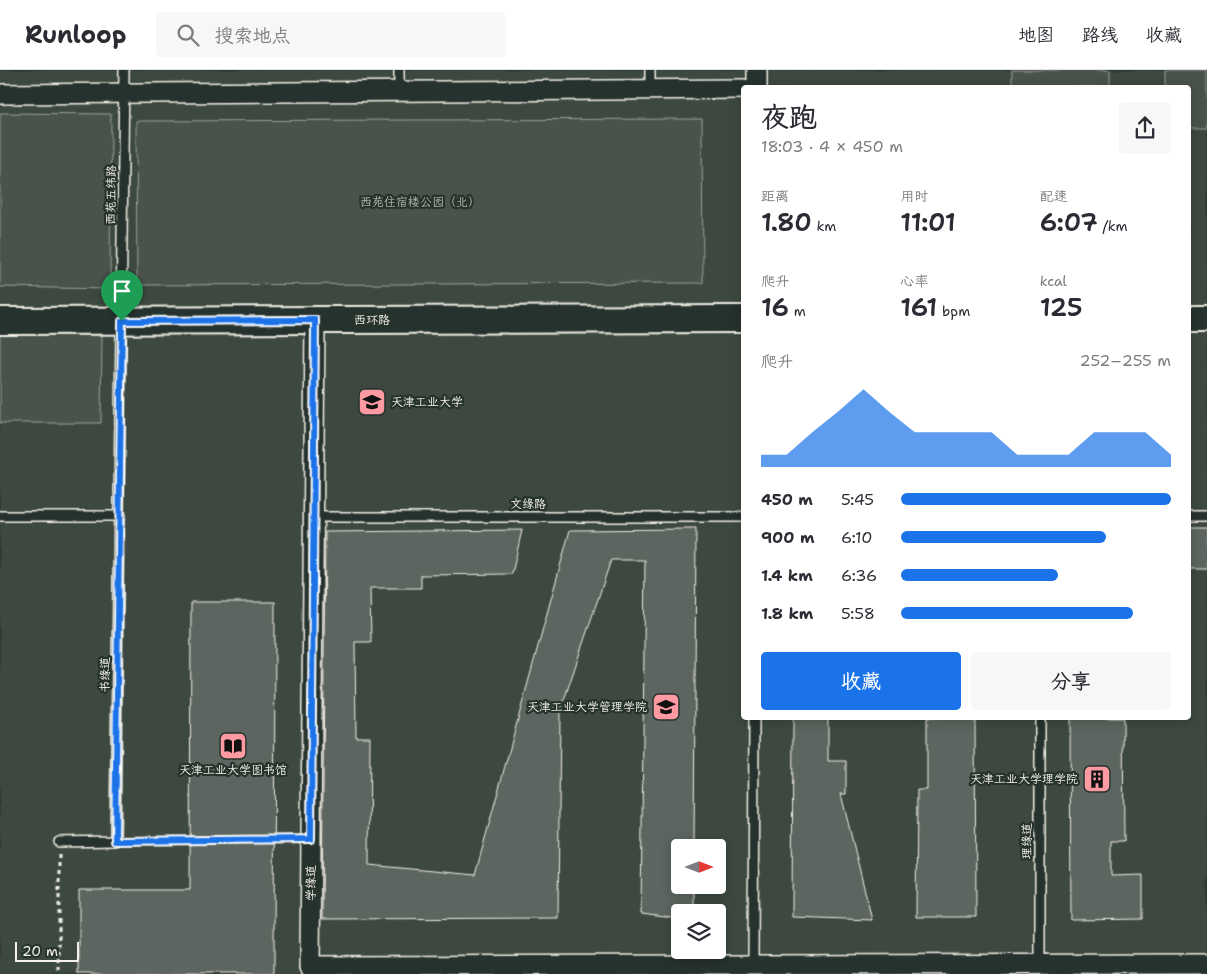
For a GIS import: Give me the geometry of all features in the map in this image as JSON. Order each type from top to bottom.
[{"type":"street","points":[[757,70],[757,85]]},
{"type":"street","points":[[0,94],[741,89]]},
{"type":"street","name":"西环路","points":[[0,321],[741,319]]},
{"type":"street","points":[[1191,319],[1207,319]]},
{"type":"street","name":"学缘道","points":[[315,320],[310,966],[753,966]]},
{"type":"street","points":[[753,966],[1207,964]]},
{"type":"lane","name":"西苑五纬路","points":[[122,321],[124,70]]},
{"type":"lane","points":[[399,70],[399,91]]},
{"type":"lane","points":[[650,70],[650,89]]},
{"type":"lane","name":"书缘道","points":[[115,841],[122,321]]},
{"type":"lane","points":[[0,516],[120,516]]},
{"type":"lane","points":[[1191,516],[1207,516]]},
{"type":"lane","name":"文缘路","points":[[313,517],[741,517]]},
{"type":"lane","points":[[753,966],[754,720]]},
{"type":"lane","name":"理缘道","points":[[1040,720],[1040,964]]},
{"type":"lane","points":[[59,842],[115,841]]},
{"type":"path","points":[[115,841],[311,839]]},
{"type":"path","points":[[59,842],[59,974]]},
{"type":"shaded area","name":"天津工业大学","points":[[0,70],[1207,70],[1207,974],[0,974]]},
{"type":"green space","points":[[1012,70],[1110,70],[1110,85],[1012,85]]},
{"type":"green space","points":[[1165,70],[1207,70],[1207,128],[1191,128],[1191,85],[1165,85]]},
{"type":"green space","points":[[0,113],[111,114],[110,289],[0,287]]},
{"type":"green space","name":"西苑住宿楼公园（北）","points":[[702,119],[703,283],[137,285],[136,121]]},
{"type":"green space","points":[[0,334],[102,335],[101,423],[0,423]]},
{"type":"building","points":[[1191,527],[1207,527],[1207,569],[1191,569]]},
{"type":"building","points":[[696,529],[694,839],[671,839],[671,894],[694,894],[694,904],[671,904],[671,918],[641,914],[645,560],[611,560],[560,712],[558,918],[322,919],[325,532],[522,530],[512,574],[421,575],[421,588],[370,588],[371,642],[355,642],[356,737],[370,737],[369,865],[475,875],[570,530]]},
{"type":"building","name":"天津工业大学图书馆","points":[[191,602],[275,602],[274,974],[79,974],[79,890],[190,890]]},
{"type":"building","points":[[793,720],[828,720],[828,761],[846,761],[846,794],[841,794],[872,920],[792,917]]},
{"type":"building","points":[[927,720],[975,720],[976,917],[916,917],[917,790],[927,790]]},
{"type":"building","name":"天津工业大学理学院","points":[[1070,720],[1123,720],[1124,841],[1111,841],[1111,876],[1143,875],[1143,919],[1071,920]]},
{"type":"place","name":"天津工业大学","points":[[372,402]]},
{"type":"place","name":"天津工业大学管理学院","points":[[666,707]]},
{"type":"place","name":"天津工业大学图书馆","points":[[233,746]]},
{"type":"place","name":"天津工业大学理学院","points":[[1097,779]]},
{"type":"route","points":[[315,320],[311,839],[115,841],[122,321],[315,320]]}]
